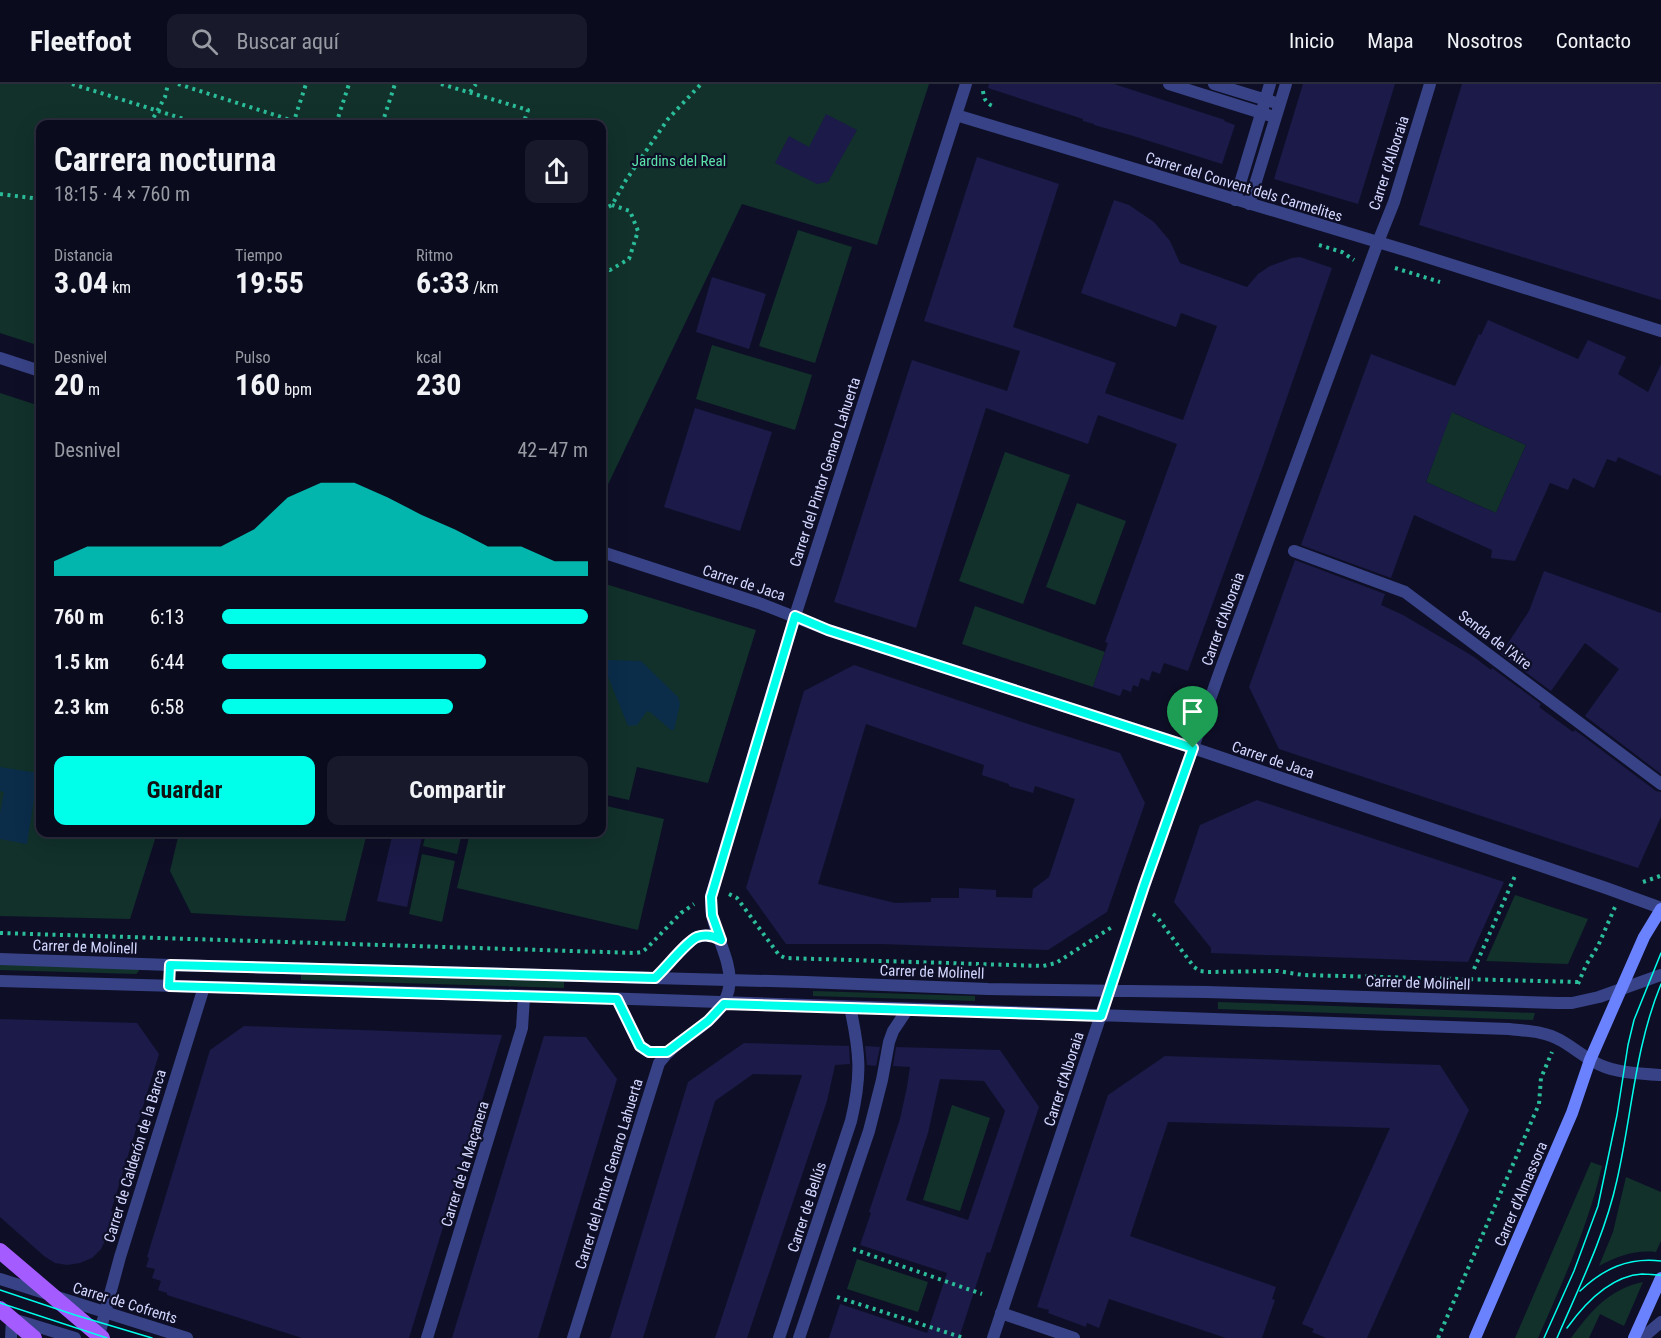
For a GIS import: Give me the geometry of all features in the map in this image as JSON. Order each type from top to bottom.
[{"type":"main road","name":"Carrer d'Almassora","points":[[1475,1338],[1572,1113],[1590,1060],[1644,937],[1661,908]]},
{"type":"main road","points":[[0,1251],[100,1337]]},
{"type":"main road","points":[[1634,1338],[1661,1278]]},
{"type":"main road","points":[[4,1314],[34,1338]]},
{"type":"street","name":"Carrer del Pintor Genaro Lahuerta","points":[[573,1338],[659,1063],[667,1052],[708,1021],[724,1004],[728,992],[728,963],[712,915],[711,897],[795,616],[966,84]]},
{"type":"street","points":[[1169,84],[1262,113],[1278,111]]},
{"type":"street","points":[[1214,84],[1266,100],[1278,111]]},
{"type":"street","points":[[1235,200],[1270,84]]},
{"type":"street","points":[[1250,204],[1286,84]]},
{"type":"street","name":"Carrer d'Alboraia","points":[[993,1338],[1144,886],[1394,202],[1430,84]]},
{"type":"street","name":"Carrer del Convent dels Carmelites","points":[[956,115],[1378,242],[1661,331]]},
{"type":"street","points":[[0,358],[36,370]]},
{"type":"street","name":"Senda de l'Aire","points":[[1294,550],[1405,592],[1661,784]]},
{"type":"street","name":"Carrer de Jaca","points":[[606,553],[795,616],[828,630],[1193,748],[1614,890],[1661,908]]},
{"type":"street","points":[[655,978],[694,938],[704,935],[715,936],[721,940]]},
{"type":"street","name":"Carrer de Molinell","points":[[0,959],[988,989],[1219,992],[1557,1003],[1586,1001],[1621,989]]},
{"type":"street","points":[[169,986],[170,965]]},
{"type":"street","points":[[238,988],[240,967]]},
{"type":"street","points":[[1621,989],[1661,975]]},
{"type":"street","points":[[0,981],[1509,1029],[1543,1034],[1558,1039],[1606,1068],[1661,1075]]},
{"type":"street","name":"Carrer de Calderón de la Barca","points":[[100,1337],[104,1313],[120,1257],[204,987]]},
{"type":"street","name":"Carrer de la Maçanera","points":[[427,1338],[522,1028],[524,997]]},
{"type":"street","points":[[617,999],[640,1046],[649,1052],[667,1052]]},
{"type":"street","name":"Carrer de Bellús","points":[[779,1338],[851,1121],[859,1085],[859,1057],[850,1007]]},
{"type":"street","points":[[799,1338],[866,1142],[892,1031],[907,1010]]},
{"type":"street","points":[[859,1085],[871,1079],[880,1090]]},
{"type":"street","name":"Carrer de Cofrents","points":[[0,1279],[187,1338]]},
{"type":"street","points":[[1001,1313],[1074,1338]]},
{"type":"street","points":[[4,1314],[11,1338]]},
{"type":"street","points":[[4,1314],[75,1338]]},
{"type":"street","points":[[1642,1338],[1661,1322]]},
{"type":"path","points":[[72,84],[187,120]]},
{"type":"path","points":[[152,120],[165,97],[168,84]]},
{"type":"path","points":[[178,84],[285,120]]},
{"type":"path","points":[[295,120],[306,84]]},
{"type":"path","points":[[337,120],[349,84]]},
{"type":"path","points":[[383,120],[395,84]]},
{"type":"path","points":[[441,84],[528,110],[524,120]]},
{"type":"path","points":[[470,92],[476,84]]},
{"type":"path","points":[[606,208],[612,205],[626,180],[668,119],[701,84]]},
{"type":"path","points":[[985,84],[984,98],[990,105]]},
{"type":"path","points":[[0,194],[36,198]]},
{"type":"path","points":[[606,269],[610,270],[629,259],[638,231],[630,211],[612,205]]},
{"type":"path","points":[[1474,969],[1515,876]]},
{"type":"path","points":[[723,893],[737,898],[779,955],[785,958],[1044,966],[1056,963],[1119,924]]},
{"type":"path","points":[[0,933],[636,953],[647,948],[681,913],[699,901]]},
{"type":"path","points":[[1576,993],[1586,964],[1598,946],[1617,901]]},
{"type":"path","points":[[1157,916],[1194,967],[1200,971],[1278,971],[1303,975],[1579,982]]},
{"type":"path","points":[[1438,1338],[1539,1104],[1540,1085],[1545,1067]]},
{"type":"path","points":[[853,1249],[982,1294]]},
{"type":"path","points":[[837,1297],[964,1338]]},
{"type":"green space","name":"Jardins del Real","points":[[0,84],[929,84],[877,245],[742,204],[606,489],[606,120],[36,120],[36,345],[0,333]]},
{"type":"green space","points":[[798,230],[852,247],[815,363],[759,346]]},
{"type":"green space","points":[[712,345],[812,375],[795,430],[696,399]]},
{"type":"green space","points":[[1460,388],[1454,413],[1526,445],[1496,513],[1426,482]]},
{"type":"green space","points":[[0,393],[36,405],[36,837],[156,837],[130,919],[0,916]]},
{"type":"green space","points":[[1005,452],[1070,475],[1023,604],[959,581]]},
{"type":"green space","points":[[1077,503],[1126,521],[1095,605],[1046,587]]},
{"type":"green space","points":[[606,584],[756,630],[708,783],[637,767],[629,800],[606,795]]},
{"type":"green space","points":[[975,606],[1105,652],[1093,687],[962,644]]},
{"type":"green space","points":[[606,806],[664,819],[638,930],[457,888],[469,837],[606,837]]},
{"type":"green space","points":[[178,837],[366,837],[345,921],[191,913],[170,871]]},
{"type":"green space","points":[[425,837],[461,837],[457,854],[423,846]]},
{"type":"green space","points":[[422,854],[455,861],[442,922],[409,914]]},
{"type":"green space","points":[[1515,895],[1588,919],[1568,964],[1486,961]]},
{"type":"green space","points":[[0,964],[138,969],[139,971],[136,974],[0,970]]},
{"type":"green space","points":[[301,974],[564,981],[564,988],[301,980]]},
{"type":"green space","points":[[813,991],[975,996],[975,1001],[813,996]]},
{"type":"green space","points":[[1218,1002],[1535,1013],[1533,1020],[1218,1009]]},
{"type":"green space","points":[[952,1105],[990,1118],[960,1211],[923,1200]]},
{"type":"green space","points":[[1591,1162],[1602,1166],[1582,1232],[1557,1296],[1538,1338],[1515,1338]]},
{"type":"green space","points":[[1626,1177],[1661,1192],[1661,1241],[1656,1252],[1626,1254],[1599,1266],[1613,1232]]},
{"type":"green space","points":[[857,1259],[928,1282],[918,1312],[847,1289]]},
{"type":"green space","points":[[1643,1282],[1624,1326],[1600,1314],[1589,1338],[1571,1338],[1602,1302],[1620,1290]]},
{"type":"water","points":[[606,661],[641,661],[678,697],[680,704],[674,730],[647,711],[637,725],[628,726],[606,672]]},
{"type":"water","points":[[0,767],[36,773],[27,844],[0,839],[0,814],[4,792],[0,791]]},
{"type":"building","points":[[989,84],[1114,84],[1235,125],[1222,164],[1094,125],[1083,119],[988,88]]},
{"type":"building","points":[[1303,84],[1395,84],[1358,204],[1274,179]]},
{"type":"building","points":[[1462,84],[1661,84],[1661,300],[1419,225]]},
{"type":"building","points":[[826,114],[857,130],[828,182],[817,184],[775,163],[789,136],[809,147]]},
{"type":"building","points":[[977,157],[1059,184],[1013,327],[1116,363],[1105,393],[1183,420],[1217,326],[1181,313],[1176,327],[1081,293],[1114,200],[1129,205],[1154,222],[1170,241],[1180,263],[1247,287],[1258,274],[1270,266],[1292,258],[1300,257],[1332,268],[1188,671],[1164,663],[1160,674],[1152,671],[1149,681],[1141,678],[1138,687],[1133,685],[1131,692],[1123,689],[1120,696],[1093,687],[1108,643],[1105,642],[1177,444],[1098,415],[1088,444],[986,408],[916,628],[834,602],[912,360],[1007,391],[1020,351],[924,321]]},
{"type":"building","points":[[712,277],[766,294],[749,349],[696,332]]},
{"type":"building","points":[[1488,320],[1578,359],[1588,340],[1626,357],[1618,374],[1648,392],[1661,364],[1661,476],[1618,457],[1616,462],[1607,459],[1594,488],[1573,478],[1568,490],[1550,483],[1515,561],[1491,558],[1492,550],[1414,515],[1391,578],[1301,545],[1371,354],[1455,386],[1479,334],[1481,335]],"holes":[[[1452,412],[1526,445],[1496,513],[1426,482]]]},
{"type":"building","points":[[695,408],[772,432],[740,531],[664,507]]},
{"type":"building","points":[[1295,560],[1385,594],[1381,605],[1403,615],[1454,645],[1491,670],[1492,668],[1541,704],[1539,707],[1573,732],[1575,730],[1656,791],[1661,792],[1661,817],[1638,868],[1279,749],[1249,687]]},
{"type":"building","points":[[1544,571],[1661,613],[1661,774],[1585,716],[1619,669],[1585,643],[1551,691],[1501,654],[1529,611]]},
{"type":"building","points":[[854,665],[1120,753],[1145,803],[1107,912],[1048,950],[882,944],[786,944],[746,888],[804,691]],"holes":[[[866,724],[984,765],[982,775],[1009,784],[1009,786],[1033,793],[1035,786],[1075,799],[1049,877],[1033,889],[1032,898],[996,897],[996,890],[959,888],[959,898],[931,898],[931,902],[895,903],[818,884]]]},
{"type":"building","points":[[1257,800],[1504,882],[1468,962],[1211,953],[1211,948],[1174,902],[1200,825]]},
{"type":"building","points":[[392,837],[422,837],[407,907],[377,901]]},
{"type":"building","points":[[0,1019],[137,1023],[159,1054],[111,1211],[114,1212],[106,1238],[101,1249],[92,1258],[80,1263],[67,1265],[55,1263],[0,1217]]},
{"type":"building","points":[[244,1026],[502,1035],[409,1338],[302,1338],[167,1295],[158,1290],[161,1281],[152,1278],[155,1269],[146,1267],[149,1258],[147,1257],[210,1050]]},
{"type":"building","points":[[544,1036],[586,1037],[617,1079],[538,1338],[452,1338]]},
{"type":"building","points":[[744,1043],[849,1046],[850,1064],[835,1065],[827,1101],[747,1338],[715,1338],[802,1075],[753,1074],[715,1101],[643,1338],[610,1338],[688,1082]]},
{"type":"building","points":[[865,1046],[880,1047],[876,1066],[867,1065]]},
{"type":"building","points":[[896,1047],[1000,1050],[1039,1107],[959,1338],[829,1338],[840,1304],[927,1333],[947,1273],[860,1245],[900,1119],[907,1087],[910,1067],[893,1066]],"holes":[[[940,1079],[984,1081],[1005,1111],[968,1220],[906,1200],[928,1133]]]},
{"type":"building","points":[[1165,1056],[1440,1065],[1469,1110],[1367,1338],[1326,1338],[1312,1332],[1314,1329],[1302,1324],[1390,1128],[1168,1122],[1130,1236],[1276,1287],[1272,1299],[1275,1300],[1262,1338],[1226,1338],[1109,1299],[1099,1328],[1087,1323],[1086,1327],[1037,1307],[1108,1095]]},
{"type":"tram line","points":[[1544,1338],[1574,1271],[1598,1206],[1634,1020],[1661,953]]},
{"type":"tram line","points":[[1557,1338],[1606,1221],[1617,1180],[1645,1032],[1661,984]]},
{"type":"tram line","points":[[1580,1291],[1598,1276],[1617,1266],[1638,1261],[1661,1261]]},
{"type":"tram line","points":[[1567,1328],[1590,1300],[1609,1285],[1630,1276],[1661,1275]]},
{"type":"tram line","points":[[0,1290],[152,1338]]},
{"type":"tram line","points":[[0,1303],[107,1338]]},
{"type":"route","points":[[795,616],[828,630],[1193,748],[1101,1016],[724,1004],[708,1021],[667,1052],[649,1052],[640,1046],[617,999],[169,986],[170,965],[655,978],[694,938],[704,935],[715,936],[721,940],[712,915],[711,897],[795,616]]}]
